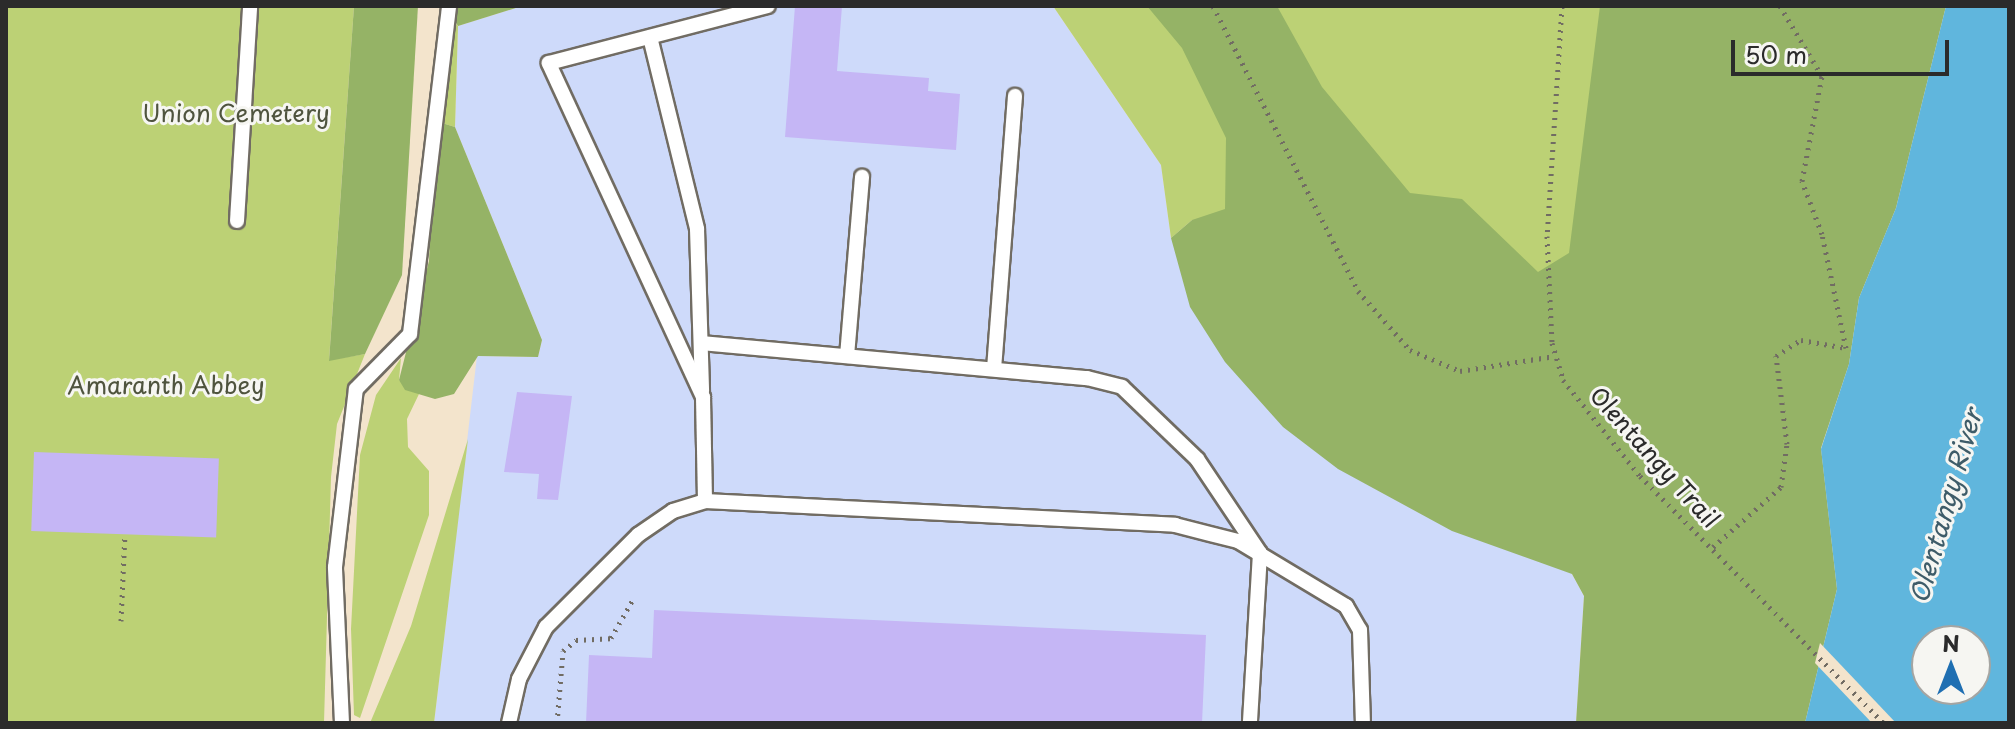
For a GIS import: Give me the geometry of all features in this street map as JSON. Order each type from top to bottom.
[{"type":"lane","points":[[237,221],[250,6]]},
{"type":"lane","points":[[342,723],[335,567],[356,389],[410,334],[449,6]]},
{"type":"lane","points":[[703,397],[549,63],[768,6]]},
{"type":"lane","points":[[650,37],[697,229],[705,501]]},
{"type":"lane","points":[[994,369],[1015,96]]},
{"type":"lane","points":[[847,356],[862,177]]},
{"type":"lane","points":[[701,343],[994,369],[1122,387],[1197,459],[1260,553],[1250,723]]},
{"type":"lane","points":[[509,723],[519,679],[546,627],[638,535],[673,511],[705,501],[1175,525],[1260,553],[1353,618],[1365,679],[1363,723]]},
{"type":"path","points":[[1213,6],[1358,291],[1410,350],[1460,371],[1555,356]]},
{"type":"path","name":"Olentangy Trail","points":[[1562,6],[1547,236],[1555,356],[1588,416],[1884,723]]},
{"type":"path","points":[[1713,547],[1781,487],[1787,444],[1776,356],[1801,340],[1846,348],[1822,234],[1802,181],[1822,76],[1780,6]]},
{"type":"path","points":[[121,621],[125,534]]},
{"type":"path","points":[[557,723],[563,651],[576,640],[611,638],[632,601]]},
{"type":"shaded area","points":[[522,6],[1053,6],[1161,165],[1171,238],[1572,574],[1584,596],[1576,723],[434,723],[477,356],[538,357],[542,340],[455,127],[458,26]]},
{"type":"green space","name":"Amaranth Abbey","points":[[6,6],[354,6],[329,360],[365,354],[337,424],[331,477],[324,723],[6,723]]},
{"type":"green space","points":[[354,6],[418,6],[402,275],[365,354],[329,361]]},
{"type":"green space","points":[[445,6],[522,6],[458,26]]},
{"type":"green space","points":[[1053,6],[1946,6],[1793,432],[1192,220],[1171,238],[1161,165]]},
{"type":"green space","points":[[1147,6],[1277,6],[1322,87],[1410,193],[1462,199],[1538,272],[1569,253],[1600,6],[1946,6],[1896,208],[1859,298],[1849,364],[1821,448],[1837,589],[1805,723],[1576,723],[1584,596],[1572,574],[1452,531],[1338,469],[1283,427],[1225,362],[1190,307],[1171,238],[1192,220],[1225,209],[1226,138],[1182,48]]},
{"type":"green space","points":[[445,12],[458,26],[455,127],[442,123]]},
{"type":"green space","points":[[442,123],[455,127],[542,340],[538,357],[478,356],[454,394],[435,399],[405,390],[399,380],[429,261],[435,130]]},
{"type":"green space","points":[[401,358],[399,380],[419,394],[407,419],[408,447],[429,471],[429,515],[360,718],[354,715],[351,629],[360,455],[376,395]]},
{"type":"green space","points":[[468,439],[434,723],[370,723],[411,626]]},
{"type":"water","name":"Olentangy River","points":[[1946,6],[2009,6],[2009,723],[1805,723],[1837,589],[1821,449],[1849,364],[1859,298],[1896,208]]},
{"type":"pier","points":[[1820,643],[1896,723],[1872,723],[1815,663]]},
{"type":"building","points":[[795,6],[842,6],[837,71],[929,78],[928,91],[960,94],[956,150],[785,137]]},
{"type":"building","points":[[517,392],[572,396],[558,500],[537,499],[539,474],[504,472]]},
{"type":"building","name":"Amaranth Abbey","points":[[34,452],[219,458],[216,537],[31,531]]},
{"type":"building","points":[[654,610],[1206,635],[1202,723],[586,723],[589,655],[652,658]]},
{"type":"park label","name":"Union Cemetery","points":[[236,113]]}]
